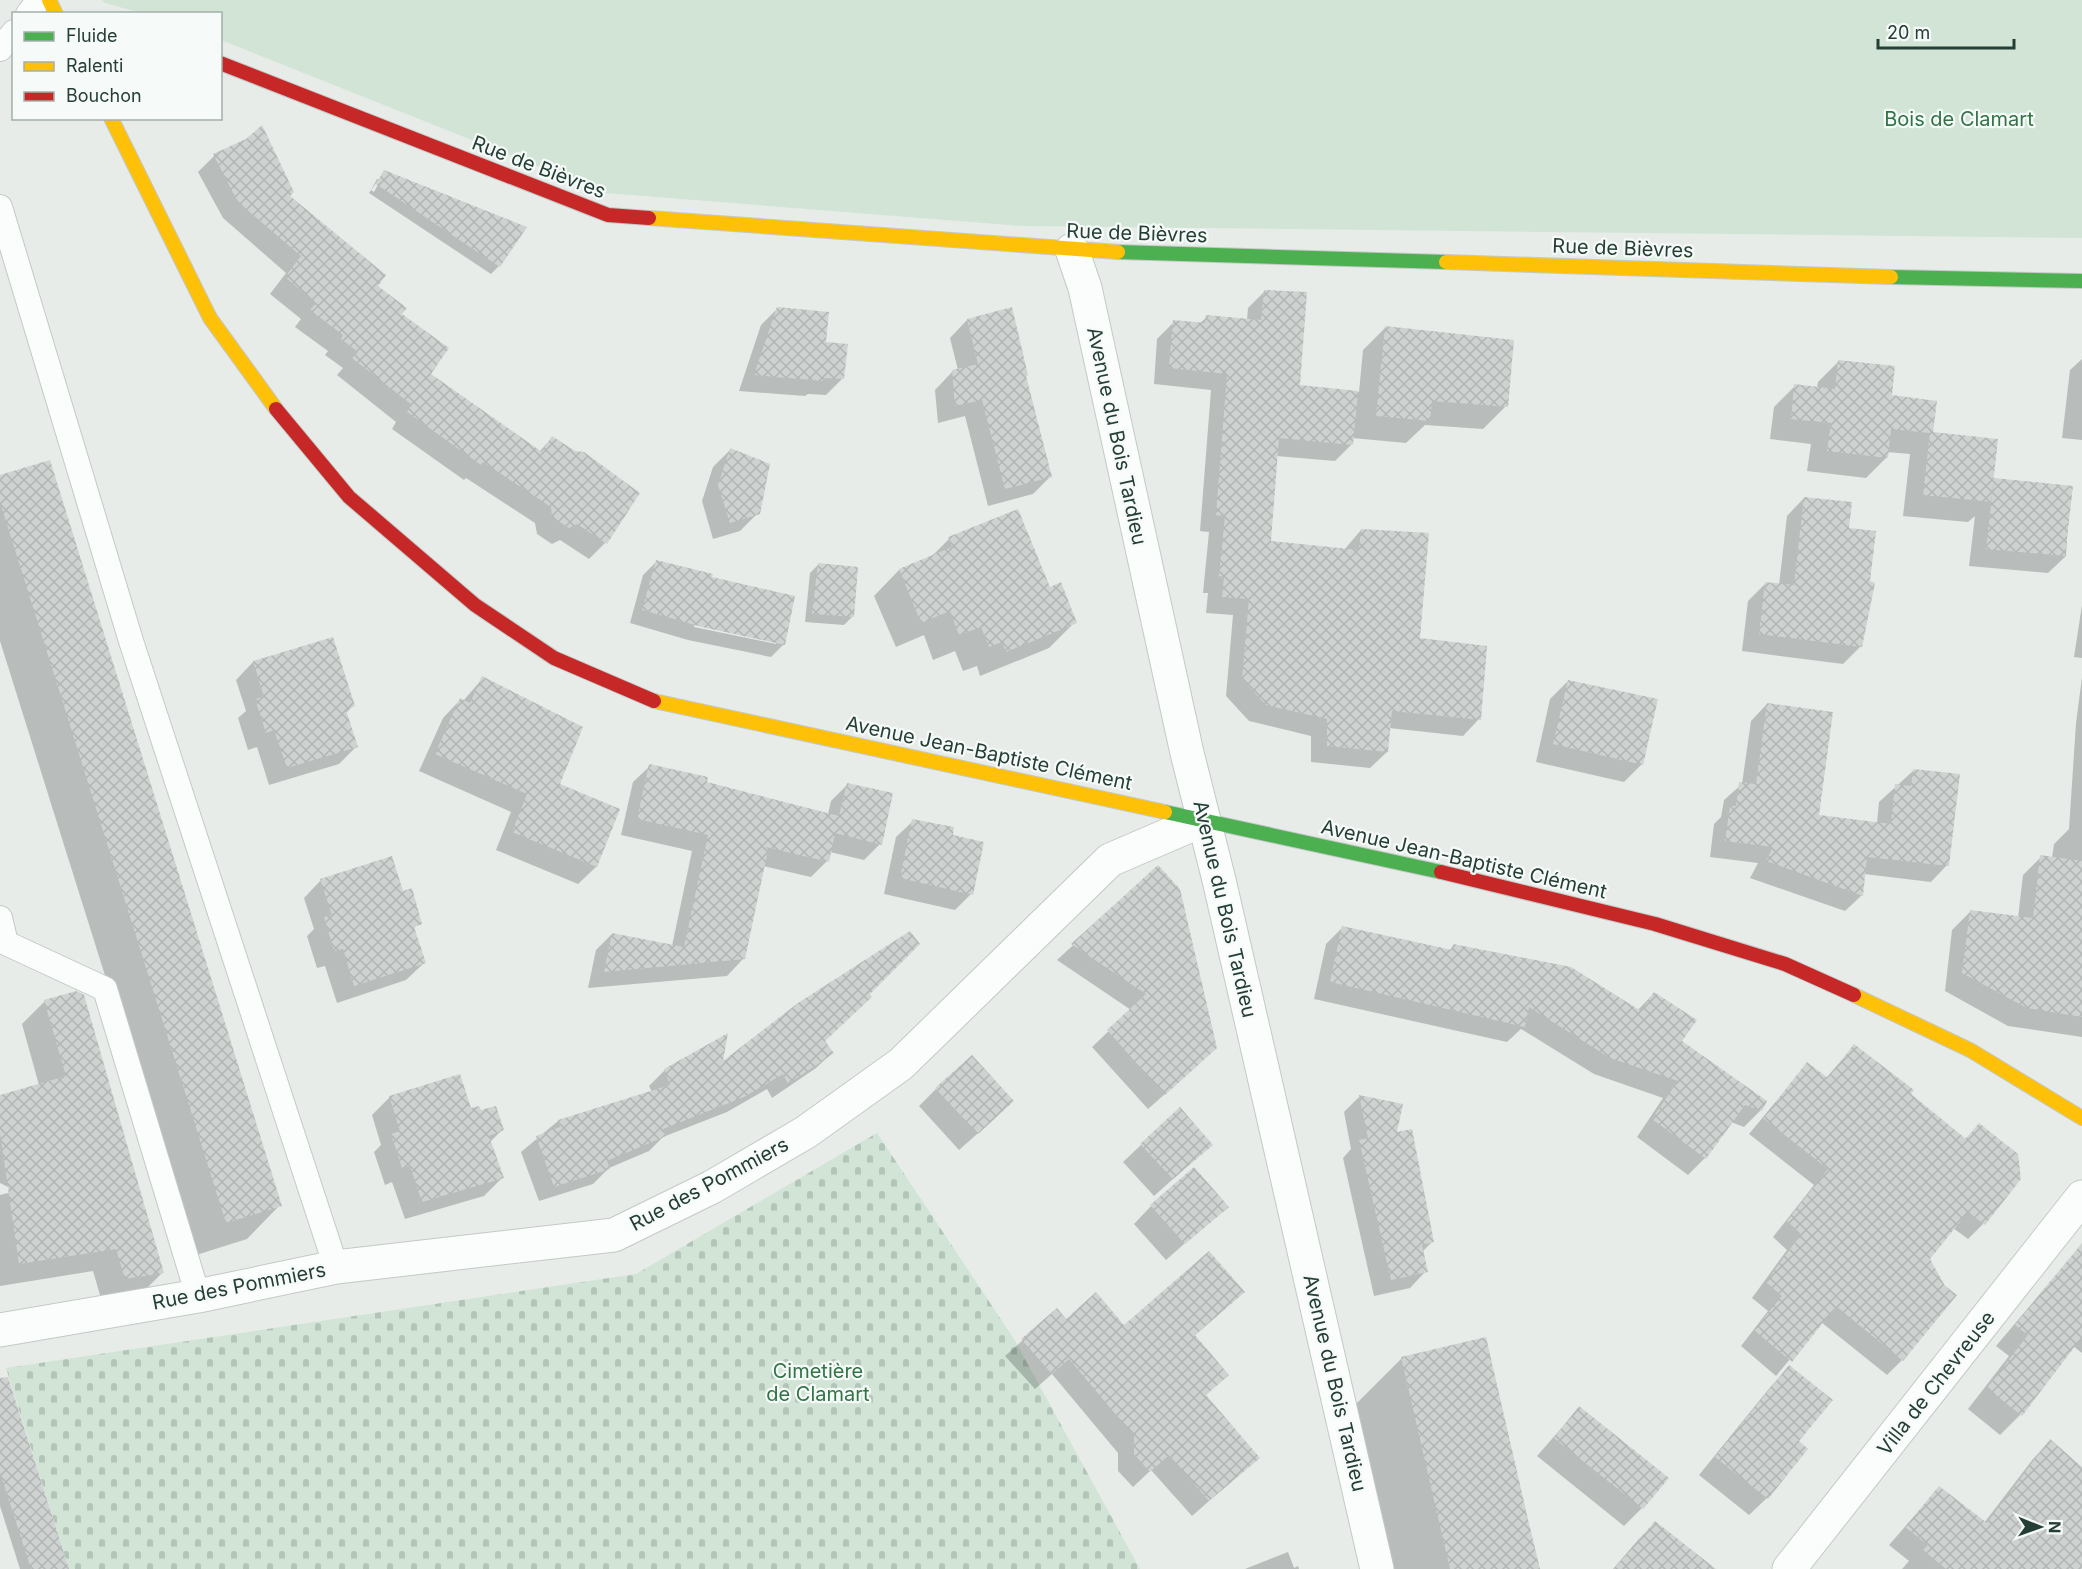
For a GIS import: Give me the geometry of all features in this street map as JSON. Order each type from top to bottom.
[{"type":"street","name":"Rue de Bièvres","points":[[222,64],[608,215],[1072,250],[2050,282],[2082,281]]},
{"type":"street","name":"Avenue Jean-Baptiste Clément","points":[[112,120],[210,318],[278,411],[349,497],[475,605],[554,658],[646,699],[1447,873],[1621,916],[1785,964],[1970,1050],[2082,1118]]},
{"type":"street","name":"Avenue du Bois Tardieu","points":[[1072,250],[1085,288],[1203,820],[1377,1569]]},
{"type":"street","name":"Rue des Pommiers","points":[[0,1330],[198,1296],[336,1267],[614,1234],[712,1187],[807,1132],[901,1064],[1110,860],[1203,820]]},
{"type":"street","name":"Villa de Chevreuse","points":[[1789,1569],[2082,1197]]},
{"type":"lane","points":[[30,12],[39,0]]},
{"type":"lane","points":[[0,49],[12,34]]},
{"type":"lane","points":[[0,207],[135,652],[336,1267]]},
{"type":"lane","points":[[0,918],[6,943],[105,989],[198,1296]]},
{"type":"green space","name":"Bois de Clamart","points":[[102,0],[2082,0],[2082,238],[1022,226],[605,193],[222,40],[222,12],[137,12],[105,3]]},
{"type":"green space","name":"Cimetière de Clamart","points":[[877,1133],[1014,1339],[1140,1569],[69,1569],[6,1368],[636,1274]]},
{"type":"building","points":[[262,125],[294,192],[290,196],[386,275],[378,286],[407,308],[402,314],[449,348],[431,374],[542,452],[552,436],[575,451],[584,452],[640,493],[607,544],[577,524],[569,528],[552,517],[551,507],[483,462],[481,465],[407,412],[412,405],[352,358],[358,352],[341,339],[343,335],[310,310],[316,303],[285,277],[301,256],[238,202],[213,154],[246,139]]},
{"type":"building","points":[[384,170],[527,227],[500,267],[376,184]]},
{"type":"building","points":[[1264,290],[1307,292],[1300,385],[1358,391],[1353,445],[1279,438],[1271,541],[1359,550],[1361,529],[1429,533],[1420,638],[1487,646],[1481,720],[1392,711],[1388,752],[1327,746],[1327,719],[1266,705],[1242,679],[1249,599],[1222,597],[1224,577],[1219,576],[1225,516],[1216,515],[1227,374],[1169,368],[1173,320],[1205,323],[1206,315],[1261,320]]},
{"type":"building","points":[[777,307],[829,312],[826,342],[848,344],[844,379],[823,378],[823,381],[754,375]]},
{"type":"building","points":[[1012,307],[1028,375],[1026,376],[1052,477],[1005,489],[982,400],[955,406],[952,370],[978,364],[967,319]]},
{"type":"building","points":[[1385,326],[1514,340],[1508,407],[1432,401],[1430,421],[1376,416]]},
{"type":"building","points":[[1838,360],[1895,366],[1892,395],[1937,401],[1933,432],[1998,439],[1991,502],[1923,495],[1930,433],[1891,429],[1888,458],[1827,451],[1831,423],[1791,419],[1794,384],[1835,389]]},
{"type":"building","points":[[730,448],[770,464],[760,514],[730,523],[718,485]]},
{"type":"building","points":[[50,460],[282,1206],[226,1223],[0,502],[0,475]]},
{"type":"building","points":[[1994,478],[2073,486],[2065,556],[1986,549]]},
{"type":"building","points":[[1804,497],[1852,502],[1849,528],[1876,531],[1870,581],[1875,583],[1862,647],[1759,634],[1765,582],[1794,585]]},
{"type":"building","points":[[1018,509],[1050,587],[1061,582],[1077,623],[1006,652],[1002,642],[989,647],[981,627],[959,635],[950,611],[921,623],[899,569],[952,547],[948,537]]},
{"type":"building","points":[[656,560],[713,574],[712,577],[795,596],[785,645],[702,627],[642,610]]},
{"type":"building","points":[[818,563],[858,567],[854,617],[812,614]]},
{"type":"building","points":[[333,637],[355,706],[346,710],[358,747],[287,768],[274,730],[266,733],[255,699],[264,697],[253,661]]},
{"type":"building","points":[[482,676],[583,727],[560,784],[620,809],[597,867],[512,832],[527,794],[435,754],[460,698],[470,703]]},
{"type":"building","points":[[1568,680],[1658,699],[1643,765],[1553,744]]},
{"type":"building","points":[[1767,703],[1833,712],[1819,815],[1891,824],[1895,784],[1911,786],[1913,769],[1960,774],[1949,866],[1867,857],[1863,896],[1766,861],[1773,847],[1725,841],[1730,806],[1736,806],[1739,782],[1756,784]]},
{"type":"building","points":[[649,764],[708,777],[707,782],[839,816],[847,783],[893,793],[882,845],[835,833],[829,862],[766,847],[768,850],[745,959],[604,972],[612,933],[684,947],[708,835],[637,819]]},
{"type":"building","points":[[912,819],[954,827],[953,835],[984,842],[973,895],[900,878]]},
{"type":"building","points":[[2040,855],[2082,861],[2082,1017],[2027,1008],[1962,973],[1970,910],[2033,918]]},
{"type":"building","points":[[392,856],[403,891],[412,888],[422,924],[414,927],[426,963],[354,986],[343,949],[334,951],[324,917],[332,915],[320,879]]},
{"type":"building","points":[[1158,865],[1180,889],[1217,1048],[1165,1095],[1107,1030],[1146,994],[1071,944]]},
{"type":"building","points":[[1342,926],[1452,950],[1453,944],[1571,967],[1641,1011],[1654,992],[1697,1020],[1682,1041],[1767,1101],[1762,1111],[1745,1105],[1706,1159],[1652,1119],[1678,1081],[1610,1058],[1529,1007],[1525,1027],[1330,982]]},
{"type":"building","points":[[910,931],[920,944],[870,994],[872,997],[825,1041],[834,1053],[788,1084],[783,1074],[744,1097],[663,1129],[666,1136],[607,1161],[610,1169],[554,1187],[536,1136],[560,1127],[558,1120],[670,1085],[664,1069],[728,1033],[723,1061],[798,1003]]},
{"type":"building","points":[[76,991],[84,995],[164,1273],[125,1279],[116,1249],[19,1264],[0,1133],[0,1095],[66,1076],[44,1000]]},
{"type":"building","points":[[1854,1044],[1914,1090],[1911,1094],[1966,1139],[1979,1123],[2018,1154],[2021,1179],[1985,1225],[1968,1212],[1930,1259],[1945,1286],[1957,1295],[1903,1361],[1836,1306],[1792,1362],[1754,1330],[1782,1296],[1766,1282],[1801,1234],[1787,1221],[1828,1169],[1763,1118],[1807,1062],[1828,1078]]},
{"type":"building","points":[[972,1055],[1014,1101],[978,1134],[935,1088]]},
{"type":"building","points":[[460,1074],[471,1108],[479,1106],[481,1110],[496,1106],[504,1130],[489,1136],[504,1178],[422,1202],[410,1166],[402,1168],[391,1134],[400,1131],[389,1096]]},
{"type":"building","points":[[1359,1095],[1403,1104],[1397,1132],[1412,1129],[1434,1242],[1422,1245],[1428,1272],[1391,1280],[1359,1140],[1368,1138]]},
{"type":"building","points":[[1180,1107],[1213,1145],[1173,1179],[1140,1144]]},
{"type":"building","points":[[1194,1167],[1229,1207],[1185,1244],[1150,1205]]},
{"type":"building","points":[[2082,1243],[2082,1337],[2022,1416],[1987,1388],[2028,1335],[2015,1325]]},
{"type":"building","points":[[1209,1251],[1245,1292],[1195,1335],[1229,1375],[1206,1395],[1260,1458],[1209,1501],[1169,1455],[1150,1472],[1134,1454],[1134,1436],[1069,1359],[1052,1374],[1021,1339],[1057,1308],[1066,1319],[1096,1292],[1124,1325]]},
{"type":"building","points":[[1486,1337],[1540,1569],[1450,1569],[1401,1357]]},
{"type":"building","points":[[1789,1365],[1833,1400],[1799,1441],[1808,1449],[1768,1499],[1715,1457]]},
{"type":"building","points":[[8,1377],[69,1569],[31,1569],[0,1472],[0,1378]]},
{"type":"building","points":[[1579,1406],[1669,1478],[1643,1509],[1554,1438]]},
{"type":"building","points":[[2050,1439],[2082,1467],[2082,1569],[1946,1569],[1923,1550],[1928,1545],[1905,1527],[1939,1486],[1987,1523]]},
{"type":"building","points":[[1655,1521],[1716,1569],[1614,1569]]},
{"type":"traffic: fast","points":[[1118,252],[1446,262]]},
{"type":"traffic: fast","points":[[1891,277],[2082,281]]},
{"type":"traffic: fast","points":[[1165,812],[1441,872]]},
{"type":"traffic: slow","points":[[49,0],[55,12]]},
{"type":"traffic: slow","points":[[112,120],[210,318],[276,409]]},
{"type":"traffic: slow","points":[[649,218],[1118,252]]},
{"type":"traffic: slow","points":[[1446,262],[1891,277]]},
{"type":"traffic: slow","points":[[654,701],[1165,812]]},
{"type":"traffic: slow","points":[[1854,995],[1970,1050],[2082,1118]]},
{"type":"traffic: jam","points":[[222,64],[608,215],[649,218]]},
{"type":"traffic: jam","points":[[276,409],[349,497],[475,605],[554,658],[654,701]]},
{"type":"traffic: jam","points":[[1441,872],[1655,924],[1785,964],[1854,995]]}]
